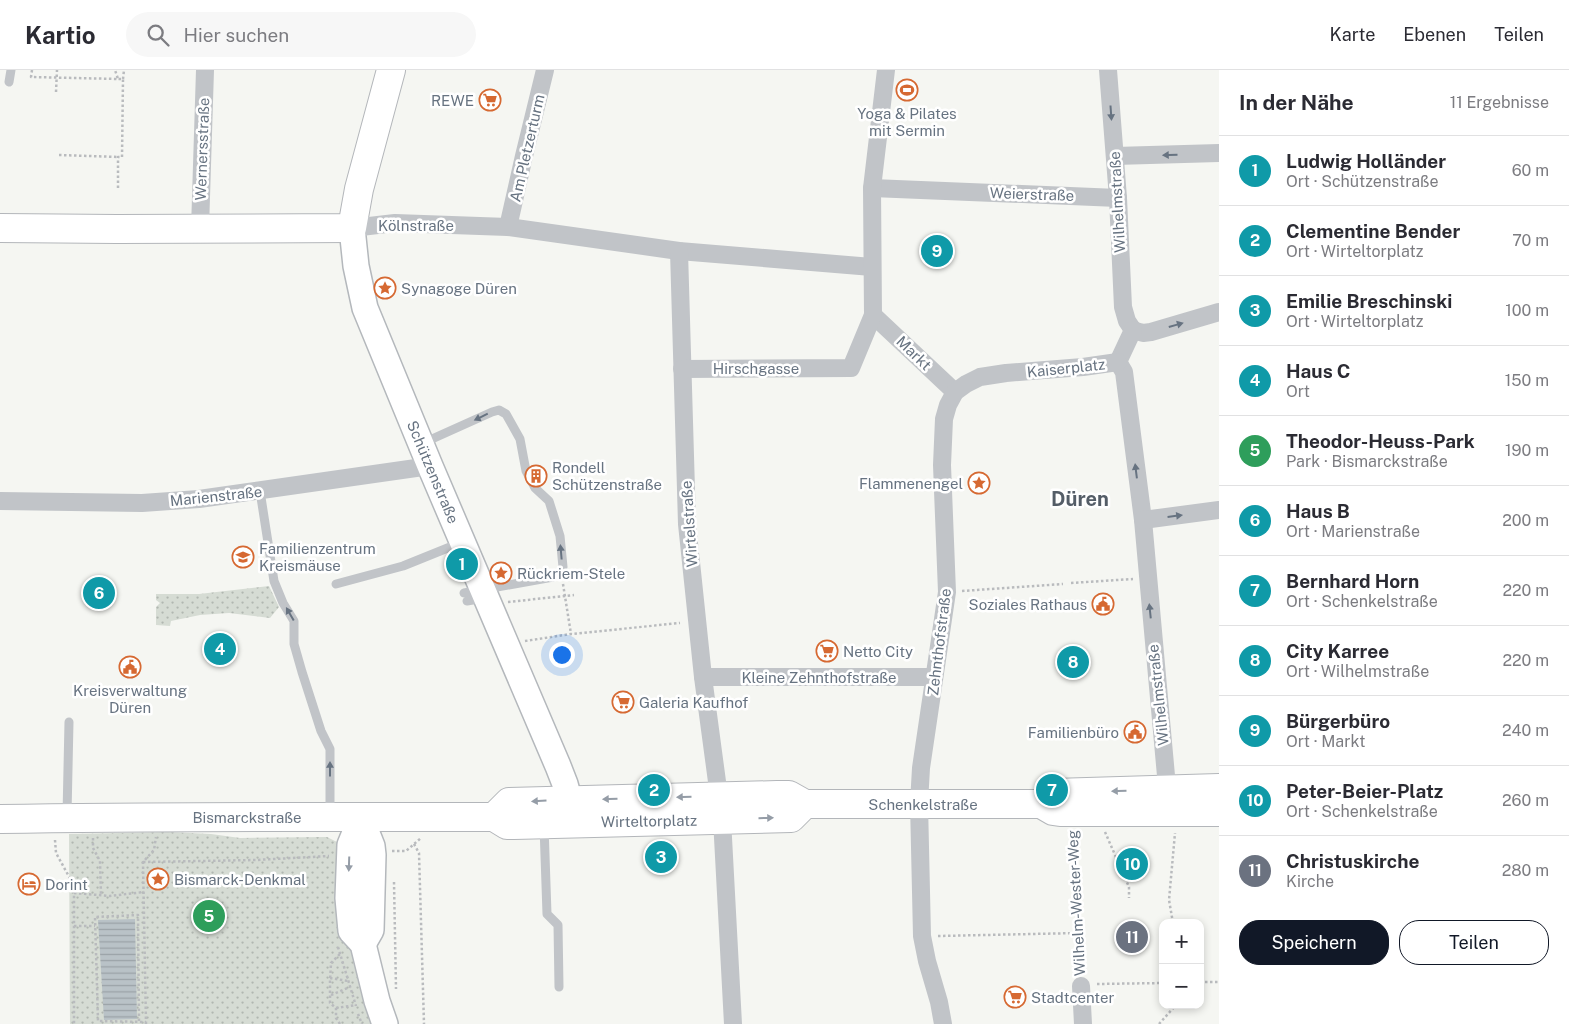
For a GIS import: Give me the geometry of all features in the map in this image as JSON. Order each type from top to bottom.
[{"type":"main road","points":[[352,228],[359,189],[390,70]]},
{"type":"main road","name":"Kölnstraße","points":[[0,228],[352,228]]},
{"type":"main road","name":"Schenkelstraße","points":[[720,807],[790,818],[805,804],[1041,804],[1054,811],[1084,813],[1171,804],[1219,788]]},
{"type":"main road","name":"Schenkelstraße","points":[[1041,804],[1054,793],[1171,804],[1219,812]]},
{"type":"main road","points":[[494,816],[509,802],[573,811]]},
{"type":"main road","name":"Wirteltorplatz","points":[[573,811],[720,807]]},
{"type":"main road","name":"Bismarckstraße","points":[[0,819],[494,816],[507,825],[544,824],[573,811]]},
{"type":"street","name":"Wernersstraße","points":[[200,229],[205,70]]},
{"type":"street","name":"Am Pletzerturm","points":[[508,227],[545,70]]},
{"type":"street","points":[[873,315],[872,188],[886,70]]},
{"type":"street","name":"Wilhelmstraße","points":[[1108,70],[1118,198],[1123,307],[1127,321],[1133,330]]},
{"type":"street","points":[[1115,156],[1219,153]]},
{"type":"street","name":"Weierstraße","points":[[872,188],[1118,198]]},
{"type":"street","name":"Kölnstraße","points":[[352,228],[395,223],[508,227],[679,251],[872,266]]},
{"type":"street","name":"Schützenstraße","points":[[352,228],[356,266],[366,308],[462,542],[478,597],[506,644],[558,766],[573,811]]},
{"type":"street","name":"Wirtelstraße","points":[[679,251],[687,524],[703,677],[720,807]]},
{"type":"street","points":[[1133,330],[1143,333],[1151,332],[1219,312]]},
{"type":"street","name":"Hirschgasse","points":[[682,368],[851,368],[873,315]]},
{"type":"street","name":"Markt","points":[[873,315],[955,392]]},
{"type":"street","name":"Kaiserplatz","points":[[955,392],[980,377],[1118,362],[1133,330]]},
{"type":"street","name":"Wilhelmstraße","points":[[1118,362],[1124,372],[1143,520],[1153,668],[1171,804]]},
{"type":"street","name":"Zehnthofstraße","points":[[943,1024],[922,936],[919,803],[934,677],[947,592],[942,465],[944,419],[948,405],[955,392]]},
{"type":"street","name":"Marienstraße","points":[[0,502],[142,503],[199,499],[260,491],[425,455]]},
{"type":"street","points":[[1143,520],[1214,511]]},
{"type":"street","name":"Kleine Zehnthofstraße","points":[[703,677],[934,677]]},
{"type":"street","points":[[720,807],[730,944],[733,1024]]},
{"type":"street","points":[[361,818],[372,846],[373,855],[371,930],[363,944]]},
{"type":"street","points":[[361,818],[350,845],[348,898],[350,931],[363,944],[377,1001],[385,1024]]},
{"type":"street","name":"Wilhelm-Wester-Weg","points":[[1081,985],[1083,1024]]},
{"type":"lane","points":[[9,82],[11,70]]},
{"type":"lane","points":[[425,455],[492,412],[499,410],[506,414],[520,439],[526,471],[535,488],[549,501],[560,536],[563,567],[561,572],[553,577],[478,597]]},
{"type":"lane","points":[[260,491],[274,581],[294,621],[294,644],[321,731],[330,749],[330,818]]},
{"type":"lane","points":[[336,584],[403,566],[462,542]]},
{"type":"lane","points":[[69,722],[71,818]]},
{"type":"lane","points":[[544,824],[547,914],[558,925],[560,987]]},
{"type":"path","points":[[32,70],[31,77],[124,79]]},
{"type":"path","points":[[56,92],[57,70]]},
{"type":"path","points":[[115,70],[118,79]]},
{"type":"path","points":[[59,155],[122,157],[124,70]]},
{"type":"path","points":[[118,156],[118,188]]},
{"type":"path","points":[[561,572],[571,634]]},
{"type":"path","points":[[1071,583],[1147,578]]},
{"type":"path","points":[[947,592],[1063,584]]},
{"type":"path","points":[[478,597],[574,595]]},
{"type":"path","points":[[506,644],[571,634],[697,622]]},
{"type":"path","points":[[1171,804],[1169,900],[1172,919]]},
{"type":"path","points":[[1084,813],[1129,887],[1129,898]]},
{"type":"path","name":"Wilhelm-Wester-Weg","points":[[1081,985],[1079,933],[1084,813]]},
{"type":"path","points":[[144,915],[95,917],[98,1021],[139,1021],[146,1023],[144,892],[143,862],[154,850],[160,817]]},
{"type":"path","points":[[373,855],[390,851],[406,851],[423,836],[436,817]]},
{"type":"path","points":[[74,1024],[74,893],[72,882],[56,853],[71,818],[94,848],[100,861],[101,895]]},
{"type":"path","points":[[414,844],[419,853],[424,1024]]},
{"type":"path","points":[[143,862],[256,860],[332,856]]},
{"type":"path","points":[[394,880],[396,993]]},
{"type":"path","points":[[74,893],[110,896],[144,892]]},
{"type":"path","points":[[138,916],[139,1021]]},
{"type":"path","points":[[74,926],[95,926]]},
{"type":"path","points":[[922,936],[1079,933]]},
{"type":"path","points":[[340,954],[331,963],[330,978],[330,1002],[336,1008],[336,1018],[340,1024]]},
{"type":"path","points":[[330,978],[348,981]]},
{"type":"path","points":[[1204,982],[1219,982]]},
{"type":"path","points":[[1081,985],[1159,983]]},
{"type":"path","points":[[331,995],[350,988]]},
{"type":"path","points":[[336,1008],[356,1005]]},
{"type":"path","points":[[1159,1024],[1172,1009]]},
{"type":"shaded area","points":[[269,586],[279,607],[270,618],[229,613],[200,615],[171,621],[170,626],[156,625],[156,607],[160,603],[156,600],[156,594],[199,594]]},
{"type":"shaded area","points":[[168,832],[211,834],[240,838],[327,837],[339,843],[376,1024],[70,1024],[69,834]]},
{"type":"shaded area","points":[[135,919],[137,1019],[104,1020],[98,920]]},
{"type":"place","name":"Yoga & Pilates mit Sermin","points":[[907,90]]},
{"type":"place","name":"REWE","points":[[490,100]]},
{"type":"place","name":"Bürgerbüro","points":[[937,251]]},
{"type":"place","name":"Synagoge Düren","points":[[385,288]]},
{"type":"place","name":"Rondell Schützenstraße","points":[[536,476]]},
{"type":"place","name":"Flammenengel","points":[[979,483]]},
{"type":"place","name":"Familienzentrum Kreismäuse","points":[[243,557]]},
{"type":"place","name":"Ludwig Holländer","points":[[462,564]]},
{"type":"place","name":"Rückriem-Stele","points":[[501,573]]},
{"type":"place","name":"Haus B","points":[[99,593]]},
{"type":"place","name":"Soziales Rathaus","points":[[1103,604]]},
{"type":"place","name":"Haus C","points":[[220,649]]},
{"type":"place","name":"Netto City","points":[[827,651]]},
{"type":"place","name":"City Karree","points":[[1073,662]]},
{"type":"place","name":"Kreisverwaltung Düren","points":[[130,667]]},
{"type":"place","name":"Galeria Kaufhof","points":[[623,702]]},
{"type":"place","name":"Familienbüro","points":[[1135,732]]},
{"type":"place","name":"Clementine Bender","points":[[654,790]]},
{"type":"place","name":"Bernhard Horn","points":[[1052,790]]},
{"type":"place","name":"Emilie Breschinski","points":[[661,857]]},
{"type":"place","name":"Peter-Beier-Platz","points":[[1132,864]]},
{"type":"place","name":"Bismarck-Denkmal","points":[[158,879]]},
{"type":"place","name":"Dorint","points":[[29,884]]},
{"type":"place","name":"Theodor-Heuss-Park","points":[[209,916]]},
{"type":"place","name":"Christuskirche","points":[[1132,937]]},
{"type":"place","name":"Stadtcenter","points":[[1015,997]]},
{"type":"district","name":"Düren","points":[[1080,499]]}]
